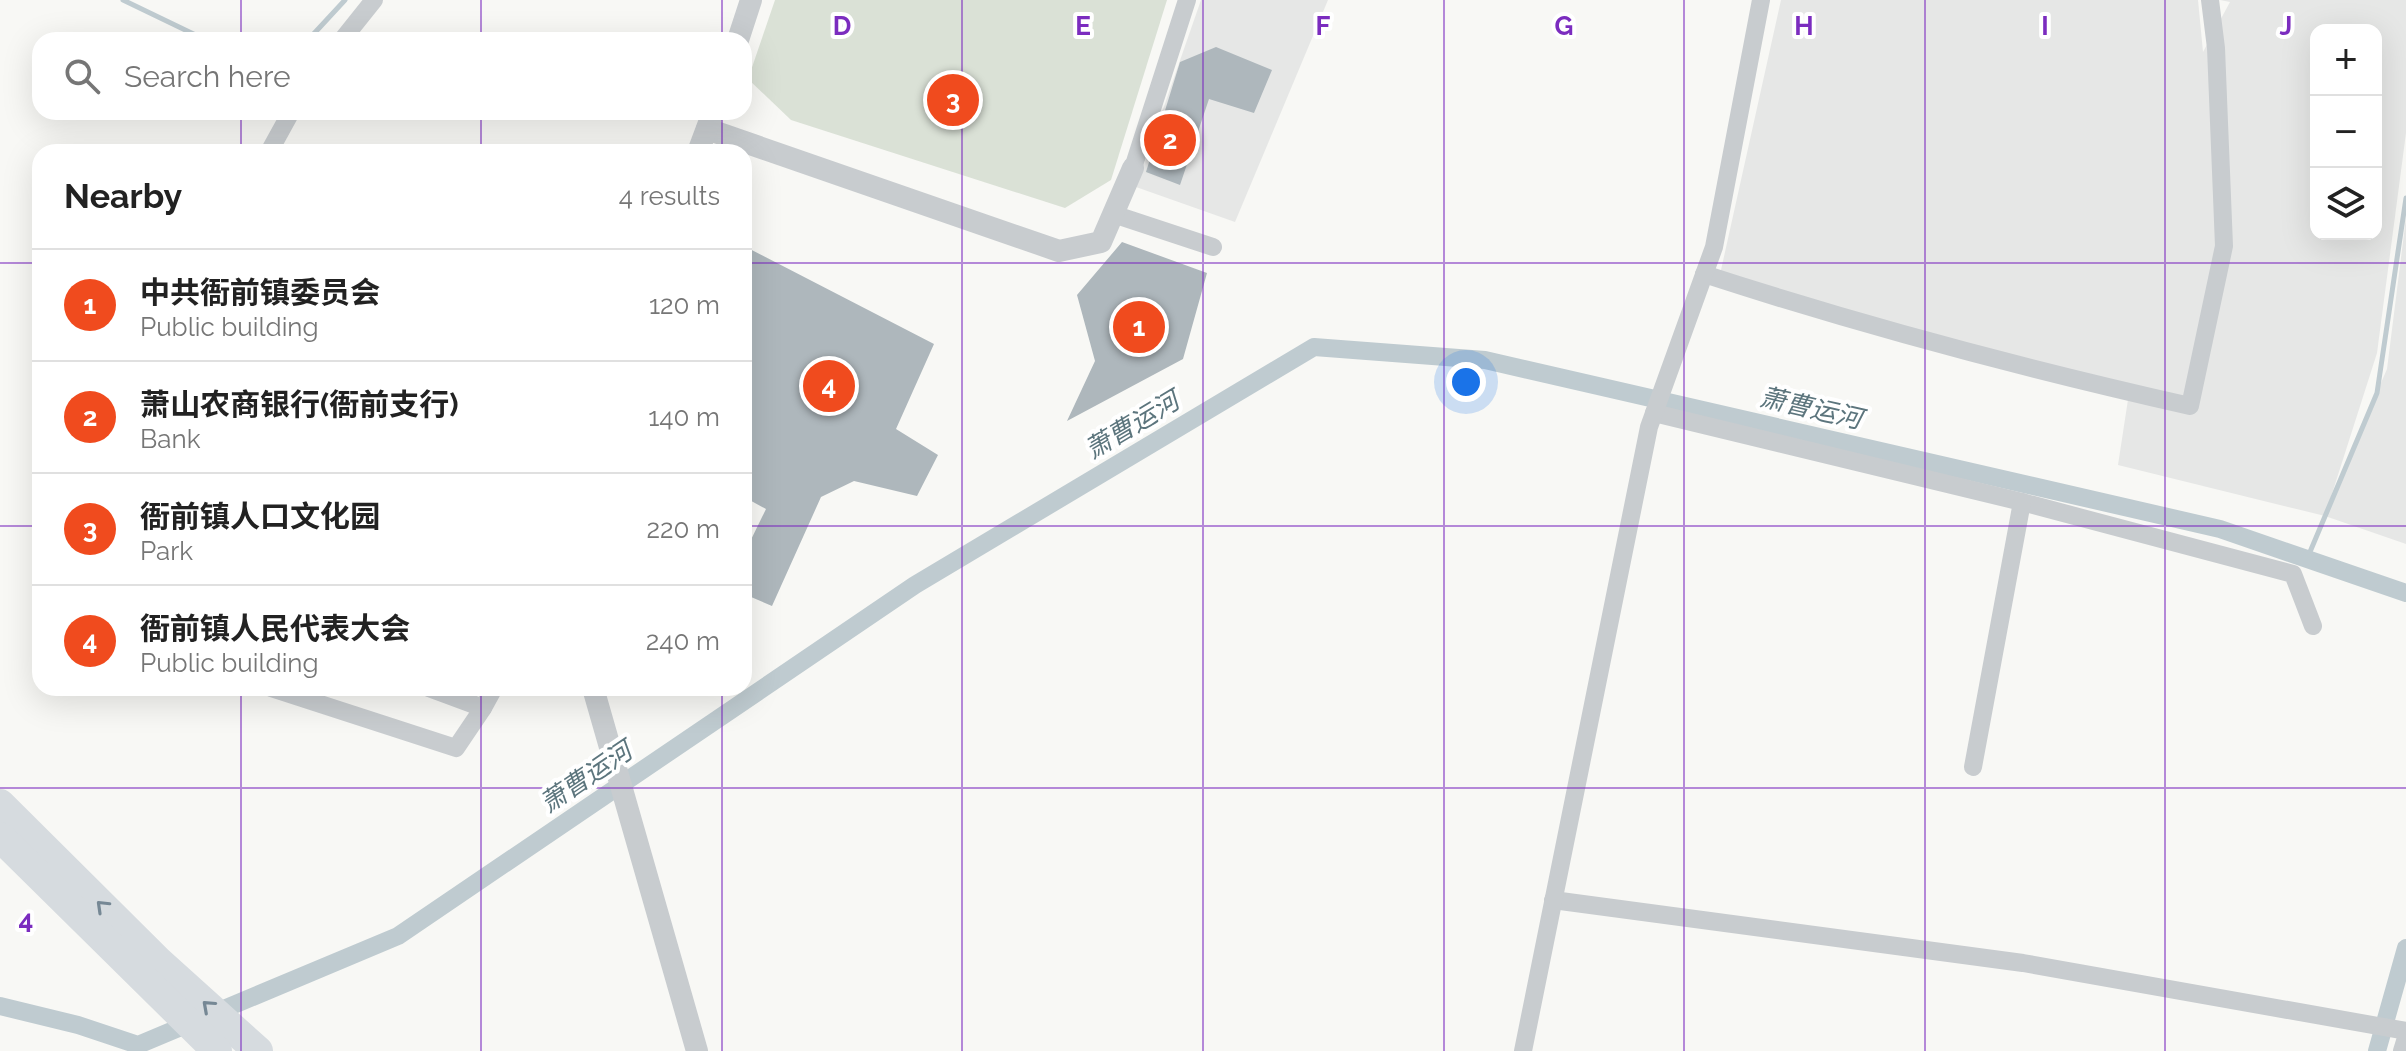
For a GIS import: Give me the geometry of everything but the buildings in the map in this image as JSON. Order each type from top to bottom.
[{"type":"highway","points":[[0,804],[146,966],[217,1051]]},
{"type":"highway","points":[[0,837],[146,966],[258,1051]]},
{"type":"street","points":[[348,32],[374,0]]},
{"type":"street","points":[[741,32],[751,0]]},
{"type":"street","points":[[701,144],[710,121],[1059,251],[1101,242],[1133,168],[1187,0]]},
{"type":"street","points":[[1523,1051],[1652,420],[1714,247],[1761,0]]},
{"type":"street","points":[[1704,274],[1852,321],[2055,375],[2190,406],[2224,246],[2216,48],[2210,0]]},
{"type":"street","points":[[273,144],[287,120]]},
{"type":"street","points":[[1113,214],[1213,247]]},
{"type":"street","points":[[1652,420],[2022,502],[2293,574],[2313,626]]},
{"type":"street","points":[[1973,767],[2022,502]]},
{"type":"street","points":[[296,696],[456,748],[490,696]]},
{"type":"street","points":[[451,696],[483,708]]},
{"type":"street","points":[[595,696],[697,1051]]},
{"type":"street","points":[[1553,900],[2023,963],[2406,1031]]},
{"type":"street","points":[[2402,1051],[2406,1038]]},
{"type":"shaded area","points":[[775,0],[1167,0],[1111,180],[1065,208],[791,120],[752,83],[752,67]]},
{"type":"shaded area","points":[[1201,0],[1328,0],[1235,222],[1136,187]]},
{"type":"shaded area","points":[[1781,0],[2198,0],[2203,52],[2230,2],[2220,0],[2406,0],[2406,133],[2377,353],[2329,503],[2387,369],[2406,218],[2406,544],[2325,516],[2118,465],[2129,393],[1719,279]]},
{"type":"waterway","points":[[123,0],[189,32]]},
{"type":"waterway","points":[[315,32],[345,0]]},
{"type":"waterway","points":[[2307,559],[2377,393],[2406,198]]},
{"type":"waterway","name":"萧曹运河","points":[[752,696],[915,585],[1314,347],[1485,360],[2220,529],[2406,593]]},
{"type":"waterway","name":"萧曹运河","points":[[0,1006],[78,1025],[138,1045],[398,936],[752,696]]},
{"type":"waterway","points":[[2377,1051],[2406,948]]},
{"type":"place","name":"衙前镇人口文化园","points":[[953,100]]},
{"type":"place","name":"萧山农商银行(衙前支行)","points":[[1170,140]]},
{"type":"place","name":"中共衙前镇委员会","points":[[1139,327]]},
{"type":"place","name":"衙前镇人民代表大会","points":[[829,386]]}]
